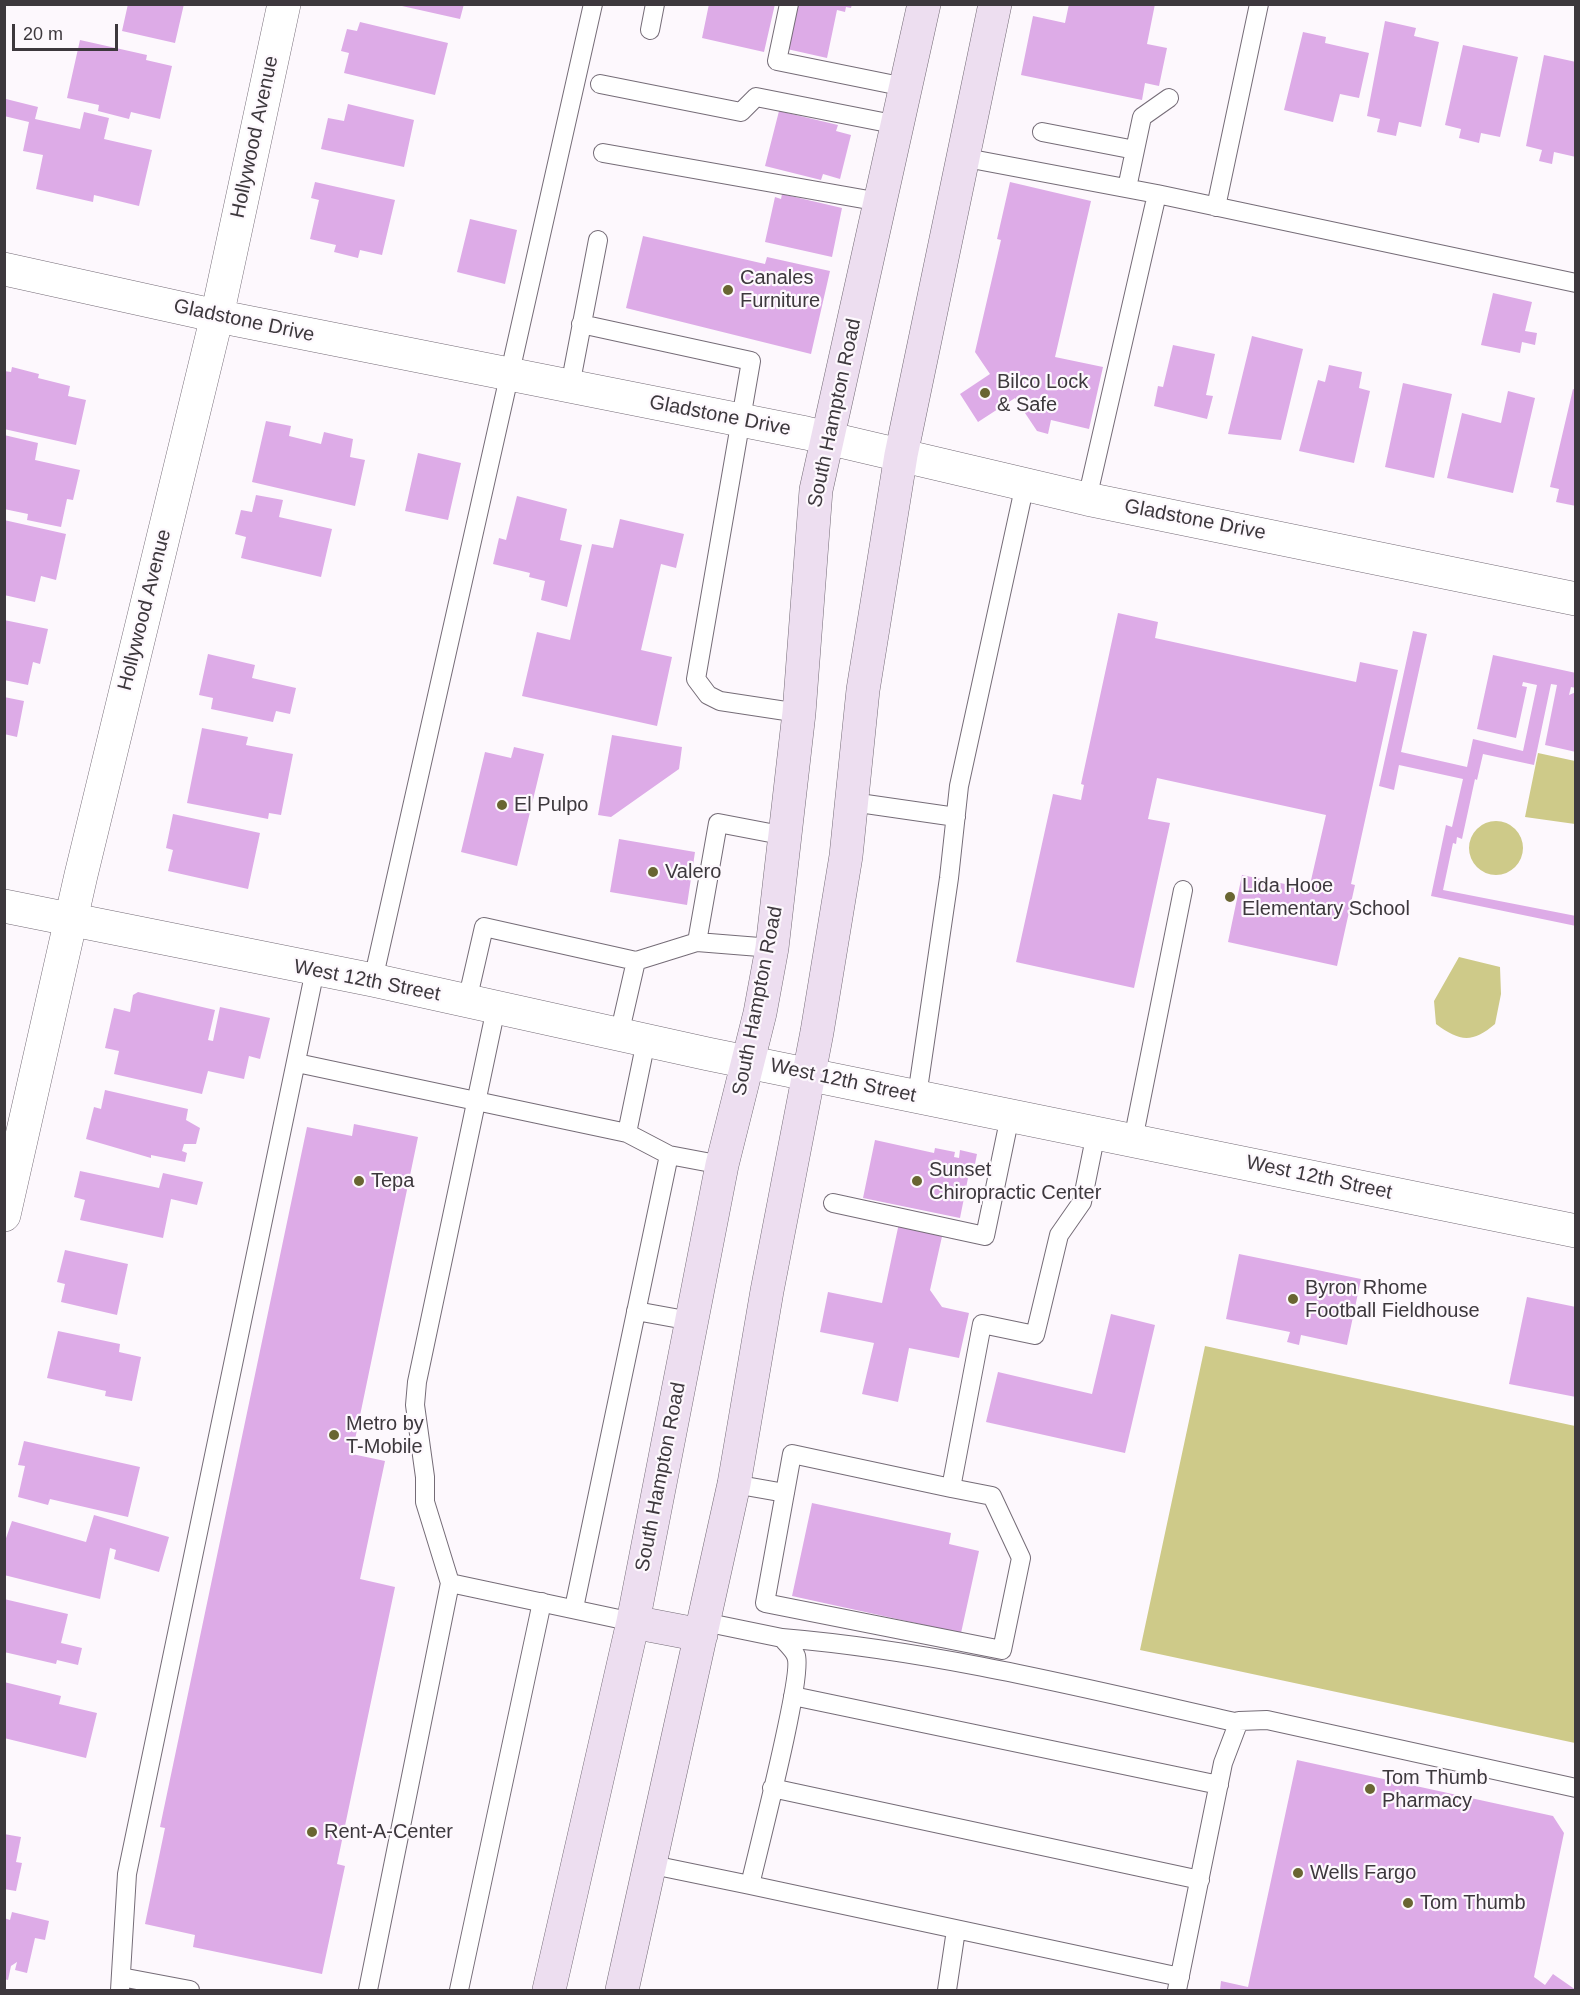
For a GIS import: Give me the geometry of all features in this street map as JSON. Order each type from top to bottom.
[{"type":"main road","name":"South Hampton Road","points":[[549,1990],[633,1622],[691,1321],[772,948],[799,713],[816,490],[924,4]]},
{"type":"main road","points":[[622,1990],[648,1864],[734,1484],[844,868],[863,690],[901,455],[961,157],[995,4]]},
{"type":"main road","points":[[633,1622],[703,1629]]},
{"type":"street","name":"Hollywood Avenue","points":[[4,1215],[71,921],[217,316],[284,4]]},
{"type":"street","name":"Gladstone Drive","points":[[4,269],[217,316],[828,438],[1087,499],[1575,599]]},
{"type":"street","name":"West 12th Street","points":[[4,906],[373,980],[633,1038],[1575,1231]]},
{"type":"lane","points":[[373,980],[593,4]]},
{"type":"lane","points":[[650,30],[656,4]]},
{"type":"lane","points":[[789,4],[777,62],[905,87]]},
{"type":"lane","points":[[1216,207],[1258,4]]},
{"type":"lane","points":[[600,84],[741,112],[756,98],[898,124]]},
{"type":"lane","points":[[1127,188],[1142,117],[1169,98]]},
{"type":"lane","points":[[1042,132],[1135,150]]},
{"type":"lane","points":[[603,153],[880,202]]},
{"type":"lane","points":[[961,157],[1158,194],[1575,283]]},
{"type":"lane","points":[[1087,499],[1158,194]]},
{"type":"lane","points":[[570,386],[598,240]]},
{"type":"lane","points":[[581,324],[751,361],[696,679],[708,695],[720,701],[799,713]]},
{"type":"lane","points":[[917,1096],[959,786],[1025,484]]},
{"type":"lane","points":[[852,802],[956,817]]},
{"type":"lane","points":[[697,942],[718,823],[786,836]]},
{"type":"lane","points":[[1133,1140],[1183,890]]},
{"type":"lane","points":[[368,1990],[450,1583],[425,1502],[425,1477],[416,1405],[417,1382],[476,1101],[484,927],[636,961],[697,942],[772,948]]},
{"type":"lane","points":[[627,1133],[636,961]]},
{"type":"lane","points":[[190,1990],[121,1984],[127,1874],[315,970]]},
{"type":"lane","points":[[297,1063],[627,1133],[669,1155],[723,1166]]},
{"type":"lane","points":[[833,1203],[985,1236],[1010,1116]]},
{"type":"lane","points":[[951,1488],[982,1324],[1035,1335],[1059,1234],[1082,1202],[1096,1133]]},
{"type":"lane","points":[[574,1608],[669,1155]]},
{"type":"lane","points":[[636,1311],[691,1321]]},
{"type":"lane","points":[[792,1454],[951,1488],[992,1496],[1021,1558],[1002,1650],[765,1603],[792,1454]]},
{"type":"lane","points":[[734,1484],[785,1493]]},
{"type":"lane","points":[[450,1583],[633,1622]]},
{"type":"lane","points":[[459,1990],[542,1602]]},
{"type":"lane","points":[[703,1629],[837,1643],[992,1668],[1239,1722],[1268,1720],[1575,1788]]},
{"type":"lane","points":[[750,1885],[793,1696],[797,1657],[782,1638]]},
{"type":"lane","points":[[793,1696],[1219,1785]]},
{"type":"lane","points":[[648,1864],[956,1930],[1179,1984],[1219,1785],[1229,1743],[1239,1722]]},
{"type":"lane","points":[[772,1788],[1200,1880]]},
{"type":"lane","points":[[947,1990],[956,1930]]},
{"type":"shaded area","points":[[1538,753],[1575,761],[1575,824],[1525,817]]},
{"type":"shaded area","points":[[1496,821],[1506,823],[1515,829],[1521,838],[1523,848],[1521,858],[1515,867],[1506,873],[1496,875],[1486,873],[1477,867],[1471,858],[1469,848],[1471,838],[1477,829],[1486,823]]},
{"type":"shaded area","points":[[1459,957],[1500,967],[1501,994],[1495,1024],[1479,1035],[1465,1038],[1452,1034],[1436,1024],[1434,1001]]},
{"type":"shaded area","points":[[1205,1346],[1575,1426],[1575,1743],[1140,1650]]},
{"type":"building","points":[[128,4],[184,4],[175,43],[122,31]]},
{"type":"building","points":[[393,4],[464,4],[460,19]]},
{"type":"building","points":[[709,4],[775,4],[764,52],[702,38]]},
{"type":"building","points":[[797,4],[852,4],[851,8],[846,7],[845,12],[837,10],[827,58],[787,49]]},
{"type":"building","points":[[1069,4],[1155,4],[1147,44],[1167,48],[1159,86],[1145,83],[1142,100],[1021,75],[1033,16],[1065,23]]},
{"type":"building","points":[[1385,21],[1416,28],[1414,36],[1439,42],[1421,127],[1399,122],[1396,136],[1377,132],[1380,119],[1367,116]]},
{"type":"building","points":[[360,22],[448,43],[435,95],[344,73],[349,53],[341,51],[347,29],[357,31]]},
{"type":"building","points":[[1303,32],[1326,37],[1325,43],[1369,53],[1359,98],[1340,94],[1333,122],[1284,110]]},
{"type":"building","points":[[80,40],[147,55],[146,60],[172,66],[160,119],[131,112],[129,119],[98,111],[99,105],[67,98]]},
{"type":"building","points":[[1463,45],[1518,57],[1500,137],[1481,133],[1479,143],[1459,138],[1461,129],[1445,125]]},
{"type":"building","points":[[1544,55],[1576,62],[1576,157],[1554,152],[1552,164],[1539,161],[1542,150],[1526,146]]},
{"type":"building","points":[[6,99],[38,107],[35,119],[80,129],[84,112],[109,118],[104,139],[152,150],[139,206],[94,195],[93,202],[36,189],[43,155],[23,151],[29,122],[4,116]]},
{"type":"building","points":[[348,104],[414,120],[404,167],[321,149],[328,118],[344,121]]},
{"type":"building","points":[[779,111],[838,125],[836,131],[851,135],[840,179],[823,174],[821,180],[765,166]]},
{"type":"building","points":[[315,182],[395,200],[382,255],[360,250],[358,258],[334,252],[336,245],[310,239],[319,200],[311,198]]},
{"type":"building","points":[[1010,182],[1091,201],[1055,357],[1103,367],[1089,429],[1051,420],[1048,434],[1037,431],[1015,398],[978,422],[960,394],[990,374],[975,352],[1001,240],[997,239]]},
{"type":"building","points":[[782,194],[842,208],[832,257],[765,242],[775,197],[781,199]]},
{"type":"building","points":[[470,219],[517,230],[505,284],[457,272]]},
{"type":"building","name":"Canales Furniture","points":[[643,236],[765,264],[767,257],[830,271],[811,354],[626,308]]},
{"type":"building","points":[[1493,293],[1532,302],[1525,331],[1537,333],[1535,345],[1522,342],[1520,353],[1481,345]]},
{"type":"building","points":[[1252,336],[1303,349],[1281,440],[1228,434]]},
{"type":"building","points":[[1173,345],[1215,354],[1206,395],[1213,396],[1207,419],[1154,406],[1158,386],[1163,387]]},
{"type":"building","points":[[1329,365],[1362,372],[1359,388],[1370,391],[1354,463],[1299,451],[1318,380],[1325,382]]},
{"type":"building","points":[[12,367],[39,374],[38,378],[70,386],[68,396],[86,400],[76,445],[4,429],[4,371],[11,372]]},
{"type":"building","points":[[1403,383],[1452,394],[1434,478],[1385,467]]},
{"type":"building","points":[[1573,389],[1576,390],[1576,506],[1556,502],[1559,489],[1550,487]]},
{"type":"building","points":[[1508,391],[1535,398],[1513,493],[1447,478],[1462,413],[1501,423]]},
{"type":"building","points":[[266,421],[291,426],[289,436],[321,444],[324,432],[353,439],[350,457],[365,460],[355,506],[252,482]]},
{"type":"building","points":[[4,435],[38,443],[35,460],[80,470],[73,500],[67,499],[61,527],[27,520],[28,514],[4,509]]},
{"type":"building","points":[[418,453],[461,463],[448,520],[405,511]]},
{"type":"building","points":[[256,495],[283,500],[279,517],[332,529],[321,577],[241,558],[246,537],[235,534],[241,510],[252,512]]},
{"type":"building","points":[[517,496],[567,509],[560,540],[582,545],[567,607],[541,600],[545,581],[529,577],[530,573],[493,564],[499,538],[506,540]]},
{"type":"building","points":[[620,519],[684,534],[676,568],[661,564],[641,650],[672,657],[657,726],[522,696],[537,632],[570,640],[592,544],[613,548]]},
{"type":"building","points":[[4,520],[66,534],[56,580],[41,576],[35,602],[4,595]]},
{"type":"building","points":[[1118,613],[1158,622],[1155,638],[1356,682],[1360,662],[1398,670],[1351,884],[1355,885],[1337,966],[1228,942],[1242,875],[1309,889],[1326,815],[1157,778],[1148,819],[1170,823],[1134,988],[1016,962],[1053,794],[1081,800],[1084,785],[1081,784]]},
{"type":"building","points":[[4,620],[48,629],[40,664],[33,662],[28,685],[4,680]]},
{"type":"building","points":[[1413,631],[1427,634],[1401,752],[1467,767],[1473,739],[1523,751],[1537,685],[1523,682],[1522,686],[1527,687],[1516,738],[1477,729],[1493,655],[1576,673],[1576,688],[1571,687],[1569,695],[1576,692],[1576,752],[1545,745],[1557,685],[1551,684],[1534,765],[1483,754],[1462,839],[1457,837],[1456,844],[1453,843],[1443,890],[1576,916],[1576,926],[1431,896],[1446,825],[1452,827],[1463,779],[1399,765],[1394,790],[1379,786]]},
{"type":"building","points":[[208,654],[255,665],[252,678],[296,688],[290,714],[276,711],[273,722],[211,709],[213,698],[199,695]]},
{"type":"building","points":[[4,697],[24,701],[17,737],[4,734]]},
{"type":"building","points":[[202,728],[248,737],[246,745],[293,754],[281,815],[269,813],[268,819],[187,803]]},
{"type":"building","points":[[612,735],[682,747],[679,769],[611,817],[598,815]]},
{"type":"building","name":"El Pulpo","points":[[514,747],[544,754],[517,866],[461,852],[485,752],[511,758]]},
{"type":"building","points":[[173,814],[260,833],[248,889],[168,871],[173,850],[166,848]]},
{"type":"building","name":"Valero","points":[[619,839],[695,852],[687,905],[610,892]]},
{"type":"building","points":[[138,992],[215,1010],[208,1040],[213,1041],[220,1007],[270,1018],[260,1059],[249,1056],[244,1079],[208,1071],[202,1094],[114,1074],[119,1051],[105,1048],[114,1008],[130,1012],[133,995]]},
{"type":"building","points":[[105,1090],[188,1109],[186,1120],[200,1128],[196,1144],[184,1144],[182,1151],[187,1153],[185,1162],[151,1155],[151,1158],[86,1139],[94,1107],[101,1109]]},
{"type":"building","points":[[354,1124],[418,1137],[352,1454],[385,1461],[360,1579],[395,1587],[337,1864],[345,1866],[322,1974],[193,1947],[195,1935],[145,1924],[165,1828],[160,1827],[307,1127],[352,1136]]},
{"type":"building","name":"Sunset Chiropractic Center","points":[[875,1140],[934,1153],[935,1148],[955,1152],[954,1157],[959,1158],[960,1150],[977,1154],[975,1164],[971,1163],[960,1218],[863,1198]]},
{"type":"building","points":[[80,1171],[159,1188],[163,1173],[203,1182],[197,1205],[171,1199],[163,1238],[80,1220],[85,1200],[74,1197]]},
{"type":"building","points":[[899,1223],[943,1232],[930,1290],[942,1307],[969,1313],[959,1358],[909,1348],[898,1402],[862,1394],[874,1343],[820,1332],[828,1292],[882,1303]]},
{"type":"building","points":[[65,1250],[128,1264],[117,1315],[61,1302],[65,1284],[57,1282]]},
{"type":"building","name":"Byron Rhome Football Fieldhouse","points":[[1239,1254],[1361,1279],[1347,1345],[1301,1335],[1299,1345],[1287,1342],[1290,1332],[1226,1319]]},
{"type":"building","name":"Byron Rhome Football Fieldhouse","points":[[1527,1297],[1576,1307],[1576,1397],[1509,1384]]},
{"type":"building","points":[[1111,1314],[1155,1325],[1125,1453],[986,1422],[998,1372],[1092,1394]]},
{"type":"building","points":[[58,1331],[120,1344],[119,1352],[141,1357],[132,1401],[105,1396],[106,1391],[47,1378]]},
{"type":"building","points":[[24,1441],[140,1467],[128,1517],[50,1499],[48,1505],[18,1497],[25,1466],[18,1465]]},
{"type":"building","points":[[812,1503],[951,1533],[949,1544],[979,1551],[961,1633],[792,1596]]},
{"type":"building","points":[[94,1515],[169,1537],[159,1572],[114,1559],[116,1550],[110,1548],[100,1599],[4,1575],[4,1544],[12,1521],[86,1542]]},
{"type":"building","points":[[4,1599],[68,1614],[61,1643],[82,1648],[78,1665],[57,1660],[56,1664],[4,1652]]},
{"type":"building","points":[[4,1682],[61,1696],[59,1704],[97,1713],[86,1758],[4,1738]]},
{"type":"building","name":"Tom Thumb","points":[[1297,1760],[1553,1816],[1564,1833],[1534,1977],[1545,1985],[1553,1974],[1576,1990],[1220,1990],[1221,1981],[1248,1987]]},
{"type":"building","points":[[4,1834],[21,1837],[16,1862],[22,1863],[16,1891],[4,1889]]},
{"type":"building","points":[[12,1912],[49,1921],[45,1940],[35,1938],[27,1973],[15,1970],[17,1962],[11,1966],[8,1980],[4,1979],[4,1918],[10,1920]]},
{"type":"place","name":"Canales Furniture","points":[[728,290]]},
{"type":"place","name":"Bilco Lock & Safe","points":[[985,393]]},
{"type":"place","name":"El Pulpo","points":[[502,805]]},
{"type":"place","name":"Valero","points":[[653,872]]},
{"type":"place","name":"Lida Hooe Elementary School","points":[[1230,897]]},
{"type":"place","name":"Tepa","points":[[359,1181]]},
{"type":"place","name":"Sunset Chiropractic Center","points":[[917,1181]]},
{"type":"place","name":"Byron Rhome Football Fieldhouse","points":[[1293,1299]]},
{"type":"place","name":"Metro by T-Mobile","points":[[334,1435]]},
{"type":"place","name":"Tom Thumb Pharmacy","points":[[1370,1789]]},
{"type":"place","name":"Rent-A-Center","points":[[312,1832]]},
{"type":"place","name":"Wells Fargo","points":[[1298,1873]]},
{"type":"place","name":"Tom Thumb","points":[[1408,1903]]}]
